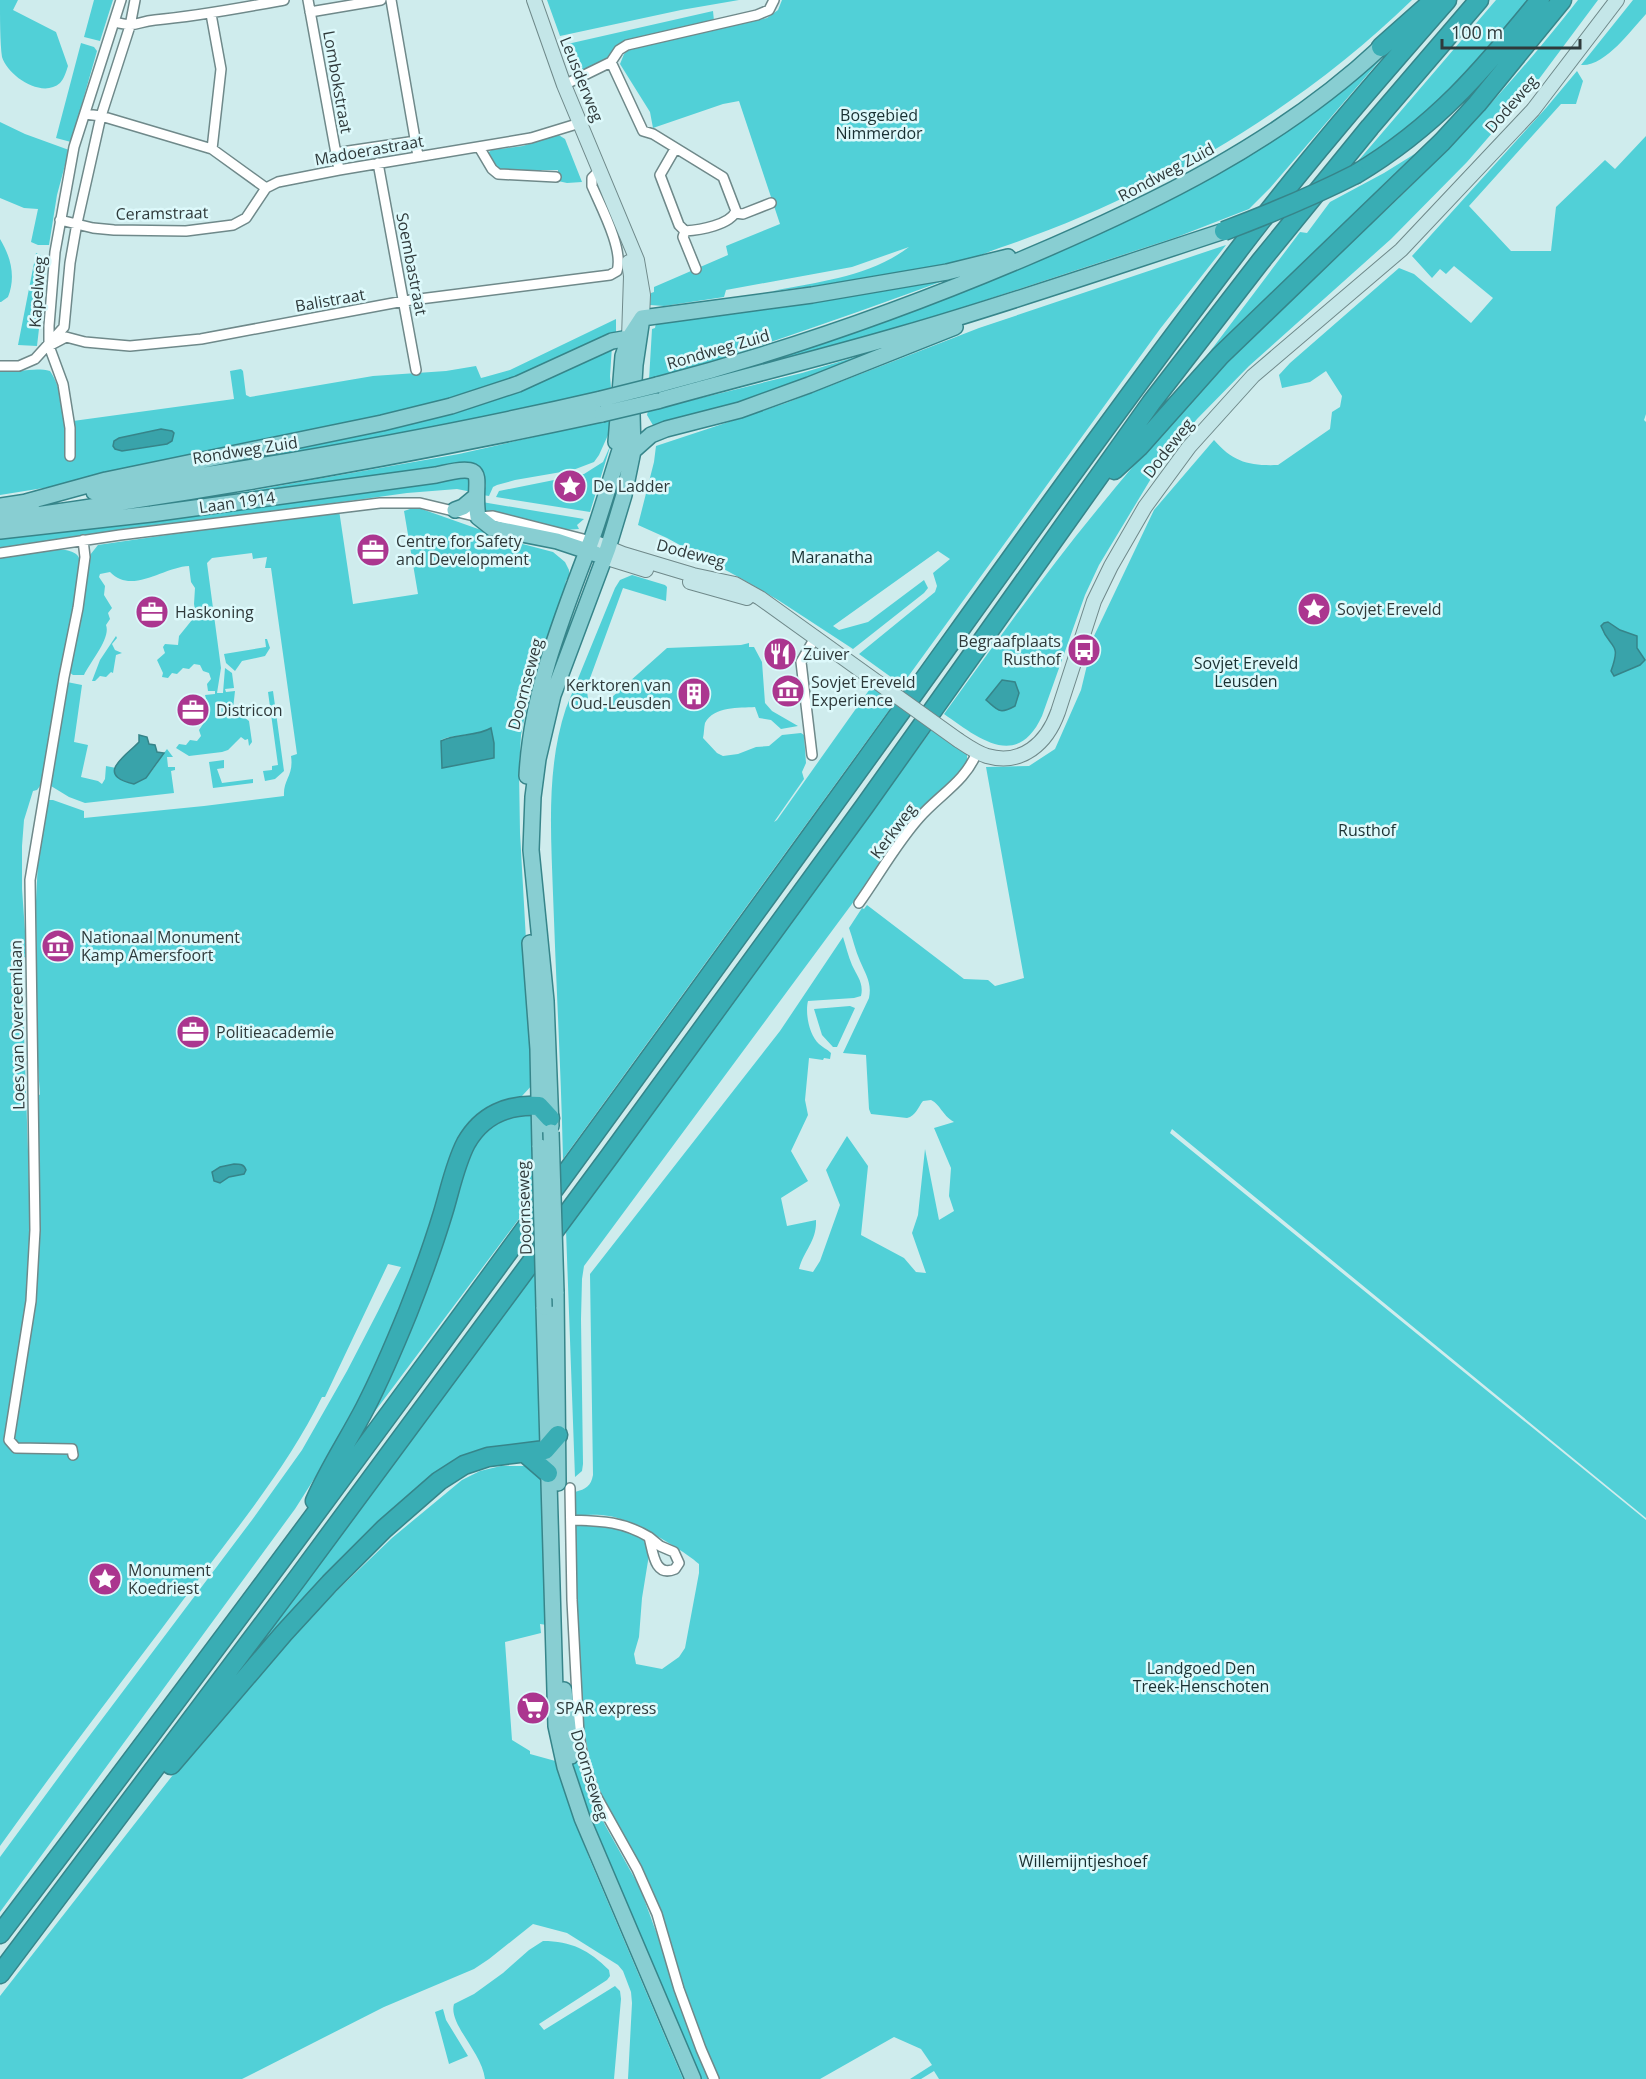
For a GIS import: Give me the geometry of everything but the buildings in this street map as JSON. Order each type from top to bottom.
[{"type":"highway","points":[[1381,47],[1434,0]]},
{"type":"highway","points":[[0,1934],[595,1135],[1144,374],[1292,183],[1447,0]]},
{"type":"highway","points":[[0,1974],[312,1560],[609,1157],[1151,404],[1260,262],[1370,127],[1479,0]]},
{"type":"highway","points":[[1224,231],[1298,202],[1356,174],[1400,146],[1447,106],[1497,54],[1540,0]]},
{"type":"highway","points":[[1090,491],[1139,447],[1220,356],[1442,142],[1477,104],[1562,0]]},
{"type":"highway","points":[[1356,174],[1377,168],[1447,118],[1471,98],[1534,35]]},
{"type":"highway","points":[[303,1530],[323,1482],[365,1408],[394,1345],[428,1263],[466,1142],[484,1121],[504,1109],[521,1105],[547,1119]]},
{"type":"highway","points":[[97,1846],[203,1730],[330,1583],[408,1507],[451,1472],[464,1465],[488,1457],[526,1454],[553,1442]]},
{"type":"highway","points":[[526,1454],[548,1473]]},
{"type":"main road","name":"Rondweg Zuid","points":[[657,393],[921,300],[1134,210],[1222,164],[1304,109],[1381,47]]},
{"type":"main road","name":"Rondweg Zuid","points":[[0,520],[324,470],[487,439],[657,393],[809,361],[1009,302],[1224,231]]},
{"type":"main road","points":[[26,502],[106,480],[382,423],[451,406],[518,384],[612,341],[629,338],[642,318],[812,296],[947,272],[1046,249]]},
{"type":"main road","points":[[633,451],[651,435],[666,429],[740,410],[809,385],[942,333],[1009,302]]},
{"type":"main road","name":"Leusderweg","points":[[606,553],[624,495],[633,451],[632,414],[642,318]]},
{"type":"main road","name":"Leusderweg","points":[[629,338],[636,360]]},
{"type":"main road","name":"Leusderweg","points":[[614,466],[623,356],[629,338]]},
{"type":"main road","name":"Rondweg Zuid","points":[[0,506],[196,477],[503,421],[601,407]]},
{"type":"main road","name":"Leusderweg","points":[[589,546],[632,414]]},
{"type":"main road","points":[[0,531],[151,514],[436,475],[462,469],[473,471],[476,476],[479,486],[475,497],[478,517]]},
{"type":"main road","points":[[455,510],[475,497]]},
{"type":"main road","name":"Laan 1914","points":[[478,517],[492,528],[589,546]]},
{"type":"main road","name":"Dodeweg","points":[[589,546],[606,553]]},
{"type":"main road","name":"Doornseweg","points":[[589,546],[540,685],[528,747],[524,852],[538,1049],[547,1119],[540,1147],[544,1307],[553,1442],[563,1682],[573,1769],[601,1866]]},
{"type":"main road","name":"Doornseweg","points":[[606,553],[553,695],[538,759],[533,797],[531,850],[546,1001],[547,1119],[556,1292],[553,1442],[548,1473],[556,1726],[582,1818],[693,2079]]},
{"type":"street","name":"Kapelweg","points":[[49,346],[51,297],[60,220],[74,147],[121,0]]},
{"type":"street","name":"Kapelweg","points":[[49,346],[64,327],[70,263],[77,223],[101,116],[130,26],[135,0]]},
{"type":"street","points":[[115,22],[130,26],[145,21],[211,14],[284,0]]},
{"type":"street","name":"Lombokstraat","points":[[308,0],[339,170]]},
{"type":"street","points":[[310,12],[381,0]]},
{"type":"street","points":[[391,0],[418,156]]},
{"type":"street","name":"Leusderweg","points":[[534,0],[569,82],[580,123],[628,242],[627,248],[633,260],[643,295],[642,318]]},
{"type":"street","points":[[569,82],[611,62],[619,50],[627,45],[757,15],[769,10],[774,0]]},
{"type":"street","name":"Dodeweg","points":[[606,553],[693,575],[727,581],[760,598],[816,636],[977,752],[986,756],[1007,758],[1029,751],[1045,738],[1052,728],[1094,601],[1111,566],[1145,507],[1189,447],[1253,376],[1401,250],[1533,110],[1617,0]]},
{"type":"street","points":[[211,14],[221,69],[212,149]]},
{"type":"street","points":[[611,62],[643,131],[653,134],[723,177],[735,213]]},
{"type":"street","points":[[85,114],[101,116],[212,149],[266,188]]},
{"type":"street","name":"Madoerastraat","points":[[266,188],[278,182],[339,170],[531,138],[580,123]]},
{"type":"street","name":"Madoerastraat","points":[[335,153],[416,141]]},
{"type":"street","points":[[479,147],[492,169],[498,174],[556,177]]},
{"type":"street","points":[[675,149],[660,174],[680,225],[686,231]]},
{"type":"street","name":"Soembastraat","points":[[378,163],[416,370]]},
{"type":"street","name":"Balistraat","points":[[49,346],[66,337],[85,342],[130,346],[201,339],[405,301],[610,275],[617,271],[620,263],[592,186],[592,178],[600,170]]},
{"type":"street","name":"Ceramstraat","points":[[77,223],[93,228],[159,231],[186,231],[233,225],[246,218],[266,188]]},
{"type":"street","points":[[696,269],[683,237],[686,231],[719,223],[735,213],[743,214],[771,203]]},
{"type":"street","points":[[60,220],[77,223]]},
{"type":"street","name":"Leusderweg","points":[[629,338],[633,260]]},
{"type":"street","points":[[0,366],[22,365],[35,359],[49,346],[63,384],[70,428],[70,456]]},
{"type":"street","name":"Laan 1914","points":[[0,553],[83,540],[380,503],[420,503],[478,517]]},
{"type":"street","name":"Loes van Overeemlaan","points":[[73,1455],[72,1449],[16,1448],[9,1440],[31,1301],[35,1230],[30,880],[81,584],[85,557],[83,540]]},
{"type":"street","points":[[812,756],[801,662],[816,636]]},
{"type":"street","name":"Kerkweg","points":[[859,903],[917,820],[959,782],[972,766],[977,752]]},
{"type":"street","name":"Doornseweg","points":[[570,1488],[572,1600],[579,1735],[584,1762],[594,1792],[637,1869],[657,1914],[679,1989],[714,2079]]},
{"type":"street","points":[[571,1520],[617,1523],[632,1527],[649,1537]]},
{"type":"green space","points":[[0,0],[18,0],[13,10],[56,32],[68,66],[60,83],[53,87],[35,87],[18,78],[5,64],[1,51]]},
{"type":"green space","points":[[94,0],[113,0],[100,41],[84,37]]},
{"type":"green space","points":[[547,0],[739,0],[560,36]]},
{"type":"green space","name":"Bosgebied Nimmerdor","points":[[782,0],[1412,0],[1369,40],[1274,112],[1171,174],[1118,201],[1063,224],[944,267],[859,281],[773,291],[827,281],[861,271],[894,257],[909,247],[852,267],[726,290],[724,297],[664,306],[650,305],[654,287],[728,255],[726,246],[780,224],[739,101],[723,104],[653,128],[650,112],[620,64],[624,54],[630,49],[767,18],[778,10]]},
{"type":"green space","points":[[1496,0],[1532,0],[1470,72],[1420,121],[1375,153],[1358,161]]},
{"type":"green space","points":[[1578,0],[1598,0],[1539,79],[1467,162],[1391,239],[1249,366],[1197,419],[1158,467],[1099,565],[1085,595],[1042,716],[1032,733],[1021,742],[1009,746],[996,744],[970,732],[944,714],[1077,535],[1181,411],[1271,317],[1388,209],[1450,147],[1516,75]]},
{"type":"green space","points":[[1633,0],[1646,0],[1646,14],[1608,54],[1590,64],[1581,65]]},
{"type":"green space","points":[[713,11],[714,21],[627,41],[608,61],[576,76],[563,45]]},
{"type":"green space","points":[[81,43],[94,47],[97,51],[71,142],[56,138]]},
{"type":"green space","points":[[1387,52],[1270,188],[1249,209],[1177,237],[955,310],[792,358],[732,372],[856,332],[946,297],[1210,178],[1290,129],[1335,96]]},
{"type":"green space","points":[[1577,71],[1583,81],[1576,104],[1561,104],[1469,206],[1511,251],[1551,251],[1556,207],[1605,160],[1615,169],[1646,136],[1646,414],[1644,420],[1646,422],[1646,1518],[1172,1129],[1170,1133],[1646,1520],[1646,2079],[939,2079],[934,2071],[921,2079],[910,2079],[932,2065],[921,2049],[894,2037],[820,2079],[719,2079],[694,2022],[660,1914],[604,1806],[585,1737],[575,1630],[576,1523],[626,1529],[641,1536],[645,1543],[648,1561],[639,1637],[634,1654],[636,1664],[662,1669],[679,1657],[685,1648],[699,1573],[699,1564],[669,1543],[643,1529],[609,1516],[576,1515],[575,1492],[587,1486],[593,1475],[590,1274],[780,1031],[843,937],[862,991],[861,996],[854,998],[808,1001],[810,1030],[819,1044],[831,1053],[830,1059],[809,1058],[805,1100],[808,1115],[791,1151],[808,1181],[781,1198],[787,1226],[816,1220],[812,1240],[799,1269],[813,1272],[820,1261],[840,1205],[826,1170],[847,1136],[868,1166],[861,1235],[904,1258],[916,1272],[926,1273],[912,1233],[918,1215],[925,1149],[939,1220],[954,1211],[949,1196],[951,1168],[934,1128],[954,1122],[931,1100],[923,1101],[915,1113],[907,1118],[871,1114],[866,1055],[843,1053],[870,993],[868,979],[849,928],[862,908],[864,909],[867,905],[964,979],[988,980],[995,986],[1024,978],[986,767],[1029,766],[1055,749],[1081,690],[1094,636],[1154,510],[1214,440],[1228,453],[1242,461],[1258,465],[1278,465],[1330,429],[1332,412],[1340,407],[1342,396],[1326,371],[1310,382],[1282,388],[1279,375],[1290,363],[1399,268],[1414,274],[1471,323],[1493,298],[1454,266],[1446,274],[1440,269],[1432,278],[1412,256]]},
{"type":"green space","points":[[0,122],[69,150],[57,195],[49,245],[38,245],[31,242],[38,209],[24,208],[0,198]]},
{"type":"green space","points":[[557,134],[565,139],[582,182],[558,181],[558,170],[542,170],[538,173],[497,169],[488,153],[491,150],[523,146]]},
{"type":"green space","points":[[1421,150],[1258,311],[1178,394],[1300,232],[1307,233],[1330,202]]},
{"type":"green space","points":[[0,239],[7,253],[12,275],[8,297],[1,302],[0,302]]},
{"type":"green space","name":"Maranatha","points":[[1226,245],[1160,329],[902,685],[859,654],[935,592],[937,586],[933,573],[950,559],[938,551],[833,626],[839,630],[868,622],[924,580],[928,588],[924,593],[853,649],[742,579],[667,538],[638,525],[656,446],[786,403],[979,328]]},
{"type":"green space","points":[[36,253],[47,259],[37,346],[18,345]]},
{"type":"green space","points":[[954,277],[847,316],[668,376],[649,380],[652,329],[655,328],[656,323]]},
{"type":"green space","points":[[616,319],[616,333],[474,395],[87,481],[0,495],[0,372],[50,371],[62,401],[65,458],[73,460],[73,421],[234,399],[230,371],[241,369],[243,371],[246,395],[250,397],[373,376],[446,371],[476,366],[481,378],[510,370]],"holes":[[[161,429],[167,444],[122,451],[119,438]]]},
{"type":"green space","points":[[612,346],[611,388],[587,397],[414,433],[173,475],[247,455],[355,433]]},
{"type":"green space","points":[[882,349],[754,401],[654,427],[647,415],[648,411],[802,373]]},
{"type":"green space","points":[[613,419],[613,424],[594,462],[573,470],[497,485],[493,487],[489,496],[483,495],[486,485],[482,470],[475,464],[464,463],[401,477],[143,510],[459,454]]},
{"type":"green space","points":[[611,444],[590,512],[496,497],[499,491],[584,474],[603,462]]},
{"type":"green space","points":[[464,475],[471,479],[472,492],[457,489],[407,493],[0,549],[0,535]]},
{"type":"green space","points":[[482,502],[584,519],[577,525],[579,529],[564,530],[485,512]]},
{"type":"green space","points":[[416,507],[515,542],[553,552],[565,562],[569,570],[569,579],[566,580],[533,676],[521,735],[520,833],[534,1083],[522,1096],[483,1112],[377,1366],[335,1446],[295,1509],[0,1912],[0,1857],[302,1450],[347,1371],[401,1267],[388,1264],[325,1397],[322,1397],[295,1445],[264,1491],[0,1846],[0,557],[51,550],[70,551],[79,558],[81,567],[43,782],[37,790],[33,791],[24,820],[22,846],[22,889],[27,959],[22,955],[22,978],[31,1238],[34,1092],[40,1095],[37,1052],[36,901],[40,821],[47,800],[84,811],[84,818],[284,796],[292,763],[291,756],[297,754],[271,568],[265,568],[267,557],[253,559],[252,553],[212,558],[207,563],[221,668],[217,693],[223,693],[225,668],[232,673],[234,688],[225,689],[226,692],[235,691],[233,709],[249,721],[252,742],[249,746],[248,739],[241,737],[228,750],[189,756],[176,748],[179,744],[186,745],[190,740],[197,741],[201,736],[199,730],[203,724],[201,718],[205,713],[203,707],[207,702],[205,695],[215,694],[215,691],[208,691],[207,684],[211,679],[209,673],[203,671],[200,665],[194,664],[189,669],[183,668],[177,674],[172,673],[168,678],[162,677],[163,673],[157,660],[165,653],[163,647],[165,644],[178,645],[179,636],[196,615],[195,588],[191,582],[189,566],[179,567],[148,578],[128,581],[110,572],[100,574],[99,577],[105,586],[104,595],[112,608],[108,613],[110,619],[106,625],[106,636],[84,675],[73,675],[69,672],[90,555],[98,545],[339,510],[353,604],[418,594],[404,511]],"holes":[[[491,728],[494,758],[442,767],[441,740],[479,733]]]},
{"type":"green space","points":[[632,575],[665,585],[667,587],[666,601],[623,588],[589,681],[588,699],[595,709],[601,707],[667,648],[749,643],[749,647],[754,647],[762,662],[765,703],[772,711],[798,726],[781,729],[771,720],[759,718],[755,707],[735,708],[714,713],[709,717],[705,723],[703,738],[723,756],[769,746],[782,735],[801,733],[804,735],[806,763],[802,772],[804,779],[774,822],[872,686],[895,702],[563,1159],[551,848],[551,801],[555,754],[566,708],[615,588],[620,580]]},
{"type":"green space","points":[[116,636],[112,644],[115,650],[122,653],[116,655],[113,673],[111,672],[106,677],[100,676],[92,681],[100,660]]},
{"type":"green space","points":[[265,639],[270,648],[265,656],[242,661],[235,671],[226,663],[224,654],[266,647]]},
{"type":"green space","points":[[67,682],[82,685],[74,742],[88,745],[81,777],[102,784],[105,779],[106,766],[116,768],[120,779],[134,783],[151,772],[167,749],[173,757],[167,757],[168,767],[175,767],[175,770],[171,771],[174,793],[85,803],[51,786],[49,780]]},
{"type":"green space","points":[[273,691],[284,771],[275,779],[265,781],[263,771],[272,770],[272,766],[278,765],[268,692]]},
{"type":"green space","points":[[933,728],[967,752],[967,766],[872,877],[584,1266],[581,1319],[583,1464],[582,1471],[575,1477],[566,1230]]},
{"type":"green space","points":[[224,760],[224,768],[217,769],[222,783],[253,779],[253,783],[213,788],[209,762]]},
{"type":"green space","points":[[850,1006],[855,1008],[837,1047],[833,1047],[822,1035],[814,1009]]},
{"type":"green space","points":[[527,1113],[531,1115],[534,1122],[536,1196],[352,1442],[464,1162],[491,1122]]},
{"type":"green space","points":[[539,1267],[543,1448],[461,1463],[212,1702]]},
{"type":"green space","points":[[501,1466],[544,1466],[547,1625],[540,1624],[541,1633],[505,1642],[512,1740],[530,1751],[530,1754],[559,1762],[577,1826],[590,1860],[683,2079],[628,2079],[632,2003],[631,1992],[623,1971],[618,1965],[567,1933],[533,1924],[474,1969],[384,2007],[242,2079],[0,2079],[0,1996],[219,1716],[322,1605],[392,1538],[462,1480],[480,1471]]},
{"type":"green space","points":[[566,1716],[593,1799],[640,1888],[710,2079],[696,2079],[614,1885],[574,1768],[566,1728]]},
{"type":"green space","points":[[543,1941],[571,1945],[587,1952],[609,1970],[610,1976],[539,2024],[544,2030],[615,1986],[620,1991],[614,2079],[485,2079],[483,2069],[456,2020],[453,2012],[454,2004],[474,1994]]},
{"type":"green space","points":[[443,2009],[446,2020],[468,2056],[449,2064],[435,2012]]},
{"type":"shaded area","points":[[161,429],[174,433],[172,441],[167,444],[122,451],[113,446],[114,441],[119,438]]},
{"type":"shaded area","points":[[1608,622],[1620,630],[1637,636],[1637,648],[1645,660],[1640,665],[1614,676],[1611,671],[1615,655],[1614,646],[1604,634],[1601,626]]},
{"type":"shaded area","points":[[1002,680],[1015,682],[1019,693],[1015,706],[1002,711],[986,700]]},
{"type":"shaded area","points":[[491,728],[494,758],[442,768],[441,741],[479,733]]},
{"type":"shaded area","points":[[139,735],[147,737],[149,744],[155,745],[157,752],[164,753],[146,778],[134,784],[122,780],[114,770],[121,759],[139,742]]},
{"type":"shaded area","points":[[234,1164],[244,1167],[246,1170],[244,1174],[229,1177],[220,1183],[214,1181],[212,1172],[220,1167]]},
{"type":"place","name":"De Ladder","points":[[570,486]]},
{"type":"place","name":"Centre for Safety and Development","points":[[373,550]]},
{"type":"place","name":"Sovjet Ereveld","points":[[1314,609]]},
{"type":"place","name":"Haskoning","points":[[152,612]]},
{"type":"place","name":"Begraafplaats Rusthof","points":[[1084,650]]},
{"type":"place","name":"Zuiver","points":[[780,654]]},
{"type":"place","name":"Sovjet Ereveld Experience","points":[[788,691]]},
{"type":"place","name":"Kerktoren van Oud-Leusden","points":[[694,694]]},
{"type":"place","name":"Districon","points":[[193,710]]},
{"type":"place","name":"Nationaal Monument Kamp Amersfoort","points":[[58,946]]},
{"type":"place","name":"Politieacademie","points":[[193,1032]]},
{"type":"place","name":"Monument Koedriest","points":[[105,1579]]},
{"type":"place","name":"SPAR express","points":[[533,1708]]},
{"type":"park label","name":"Sovjet Ereveld Leusden","points":[[1246,672]]},
{"type":"park label","name":"Rusthof","points":[[1367,830]]},
{"type":"park label","name":"Landgoed Den Treek-Henschoten","points":[[1201,1677]]},
{"type":"park label","name":"Willemijntjeshoef","points":[[1083,1861]]}]
